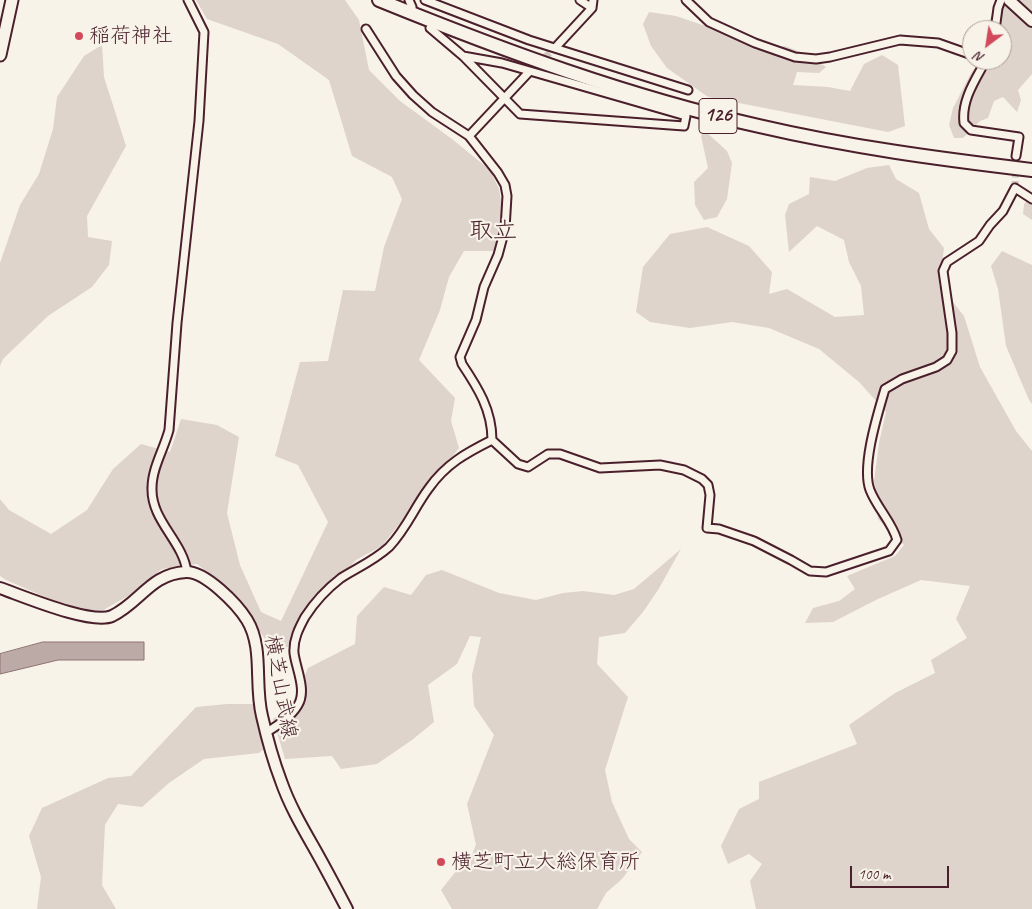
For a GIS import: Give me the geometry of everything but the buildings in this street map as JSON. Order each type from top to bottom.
[{"type":"highway","name":"126","points":[[379,0],[410,8],[494,45],[572,72],[642,95],[748,124],[885,151],[1032,170]]},
{"type":"main road","points":[[0,55],[12,0]]},
{"type":"main road","points":[[1009,0],[1032,21]]},
{"type":"main road","points":[[0,588],[94,618],[110,616],[126,607],[158,580],[187,572]]},
{"type":"main road","name":"横芝山武線","points":[[187,572],[209,581],[238,607],[247,620],[255,638],[257,685],[262,715],[281,782],[293,810],[347,909]]},
{"type":"street","points":[[187,572],[185,559],[158,516],[152,490],[154,472],[166,444],[169,430],[178,314],[199,121],[204,32],[188,0]]},
{"type":"street","points":[[425,0],[529,40],[688,90]]},
{"type":"street","points":[[580,0],[592,8]]},
{"type":"street","points":[[554,48],[592,8],[593,0]]},
{"type":"street","points":[[686,0],[709,22],[755,43],[805,59],[823,58],[900,40],[938,43],[962,51]]},
{"type":"street","points":[[996,20],[1001,0]]},
{"type":"street","points":[[430,28],[463,56],[520,114],[684,126],[686,116],[502,63],[463,56]]},
{"type":"street","points":[[366,29],[396,76],[432,112],[469,136],[498,173],[505,186],[507,196],[505,228],[498,256],[484,287],[476,320],[460,357],[490,414],[492,440],[518,464],[528,466],[548,454],[560,454],[600,468],[660,465],[684,470],[702,479],[708,485],[710,495],[707,528],[719,529],[754,541],[810,571],[826,572],[889,551],[897,540],[870,490],[867,476],[870,452],[885,389],[902,379],[936,367],[947,360],[952,351],[952,333],[942,271],[947,262],[978,241],[1003,211],[1015,188],[1032,200]]},
{"type":"street","points":[[981,70],[963,108],[964,122],[971,130],[1019,137],[1016,156]]},
{"type":"street","points":[[469,136],[529,72]]},
{"type":"street","points":[[266,732],[284,721],[299,704],[301,694],[300,682],[294,652],[298,631],[307,614],[319,599],[340,579],[387,548],[404,530],[430,487],[455,460],[492,440]]},
{"type":"shaded area","points":[[196,0],[345,0],[359,20],[369,70],[400,101],[490,170],[499,189],[503,214],[495,251],[464,251],[449,277],[440,310],[419,360],[455,398],[451,421],[459,448],[382,546],[356,560],[319,599],[295,641],[279,654],[272,649],[234,594],[197,564],[162,569],[128,596],[100,612],[59,603],[0,576],[0,499],[9,510],[51,534],[87,510],[113,469],[141,444],[170,452],[181,419],[217,425],[239,437],[227,513],[240,565],[261,612],[281,621],[328,522],[298,465],[275,456],[300,362],[328,361],[343,290],[375,291],[384,247],[402,199],[392,177],[352,156],[329,80],[278,44],[207,19]]},
{"type":"shaded area","points":[[998,0],[1032,0],[1032,74],[1018,90],[1021,100],[1017,112],[1003,97],[994,101],[988,118],[980,121],[963,138],[954,138],[949,125],[953,108],[973,70],[1012,70],[1012,20],[990,19]]},
{"type":"shaded area","points":[[649,12],[676,16],[711,28],[757,50],[785,46],[803,53],[826,67],[819,73],[797,72],[793,85],[828,87],[850,91],[864,64],[882,55],[898,65],[905,126],[888,132],[708,97],[667,68],[651,46],[643,24]]},
{"type":"shaded area","points":[[102,45],[104,77],[126,146],[87,216],[88,237],[112,241],[109,265],[92,287],[48,316],[3,359],[0,366],[0,263],[20,205],[39,174],[53,129],[57,97],[84,56]]},
{"type":"shaded area","points":[[704,130],[727,151],[732,163],[727,199],[717,217],[704,220],[695,205],[694,182],[708,168],[701,136]]},
{"type":"shaded area","points":[[889,165],[896,179],[919,193],[929,229],[944,248],[939,285],[964,316],[980,367],[1016,431],[1032,451],[1032,909],[756,909],[750,881],[762,864],[749,854],[728,864],[721,846],[739,809],[759,799],[759,782],[857,744],[849,725],[895,693],[935,673],[931,660],[967,638],[956,619],[970,586],[921,580],[833,622],[805,623],[813,608],[839,601],[855,589],[847,576],[895,556],[904,545],[878,519],[874,481],[879,443],[886,412],[859,382],[819,349],[769,328],[732,322],[690,328],[650,322],[636,312],[643,267],[670,234],[707,227],[749,246],[772,272],[769,294],[787,289],[835,317],[864,315],[861,286],[849,262],[844,240],[817,226],[789,252],[785,215],[789,204],[809,194],[810,177],[835,181],[867,168]]},
{"type":"shaded area","points":[[1032,196],[1032,220],[1023,214],[1024,204]]},
{"type":"shaded area","points":[[1002,251],[1032,265],[1032,404],[1006,346],[998,289],[991,266]]},
{"type":"shaded area","points":[[681,549],[658,590],[625,633],[599,637],[597,664],[628,697],[605,770],[612,802],[629,839],[642,852],[622,879],[606,893],[597,909],[452,909],[441,890],[461,865],[470,859],[476,845],[467,804],[494,735],[474,706],[472,675],[481,637],[470,636],[457,664],[428,685],[434,722],[377,764],[341,769],[332,756],[285,759],[273,719],[293,704],[308,668],[355,644],[357,616],[384,587],[411,595],[426,575],[442,570],[499,593],[536,600],[563,593],[583,591],[614,595],[634,589]]},
{"type":"shaded area","points":[[43,642],[144,642],[144,660],[58,660],[0,674],[0,654]]},
{"type":"shaded area","points":[[255,704],[264,749],[259,753],[204,759],[169,783],[142,807],[118,804],[105,825],[102,885],[116,909],[37,909],[41,877],[29,836],[42,808],[108,778],[131,776],[196,707]]},
{"type":"tunnel","points":[[529,72],[555,48]]},
{"type":"tunnel","points":[[1015,188],[1016,156]]},
{"type":"place","name":"稲荷神社","points":[[79,36]]},
{"type":"place","name":"横芝町立大総保育所","points":[[441,862]]},
{"type":"district","name":"取立","points":[[493,232]]}]
